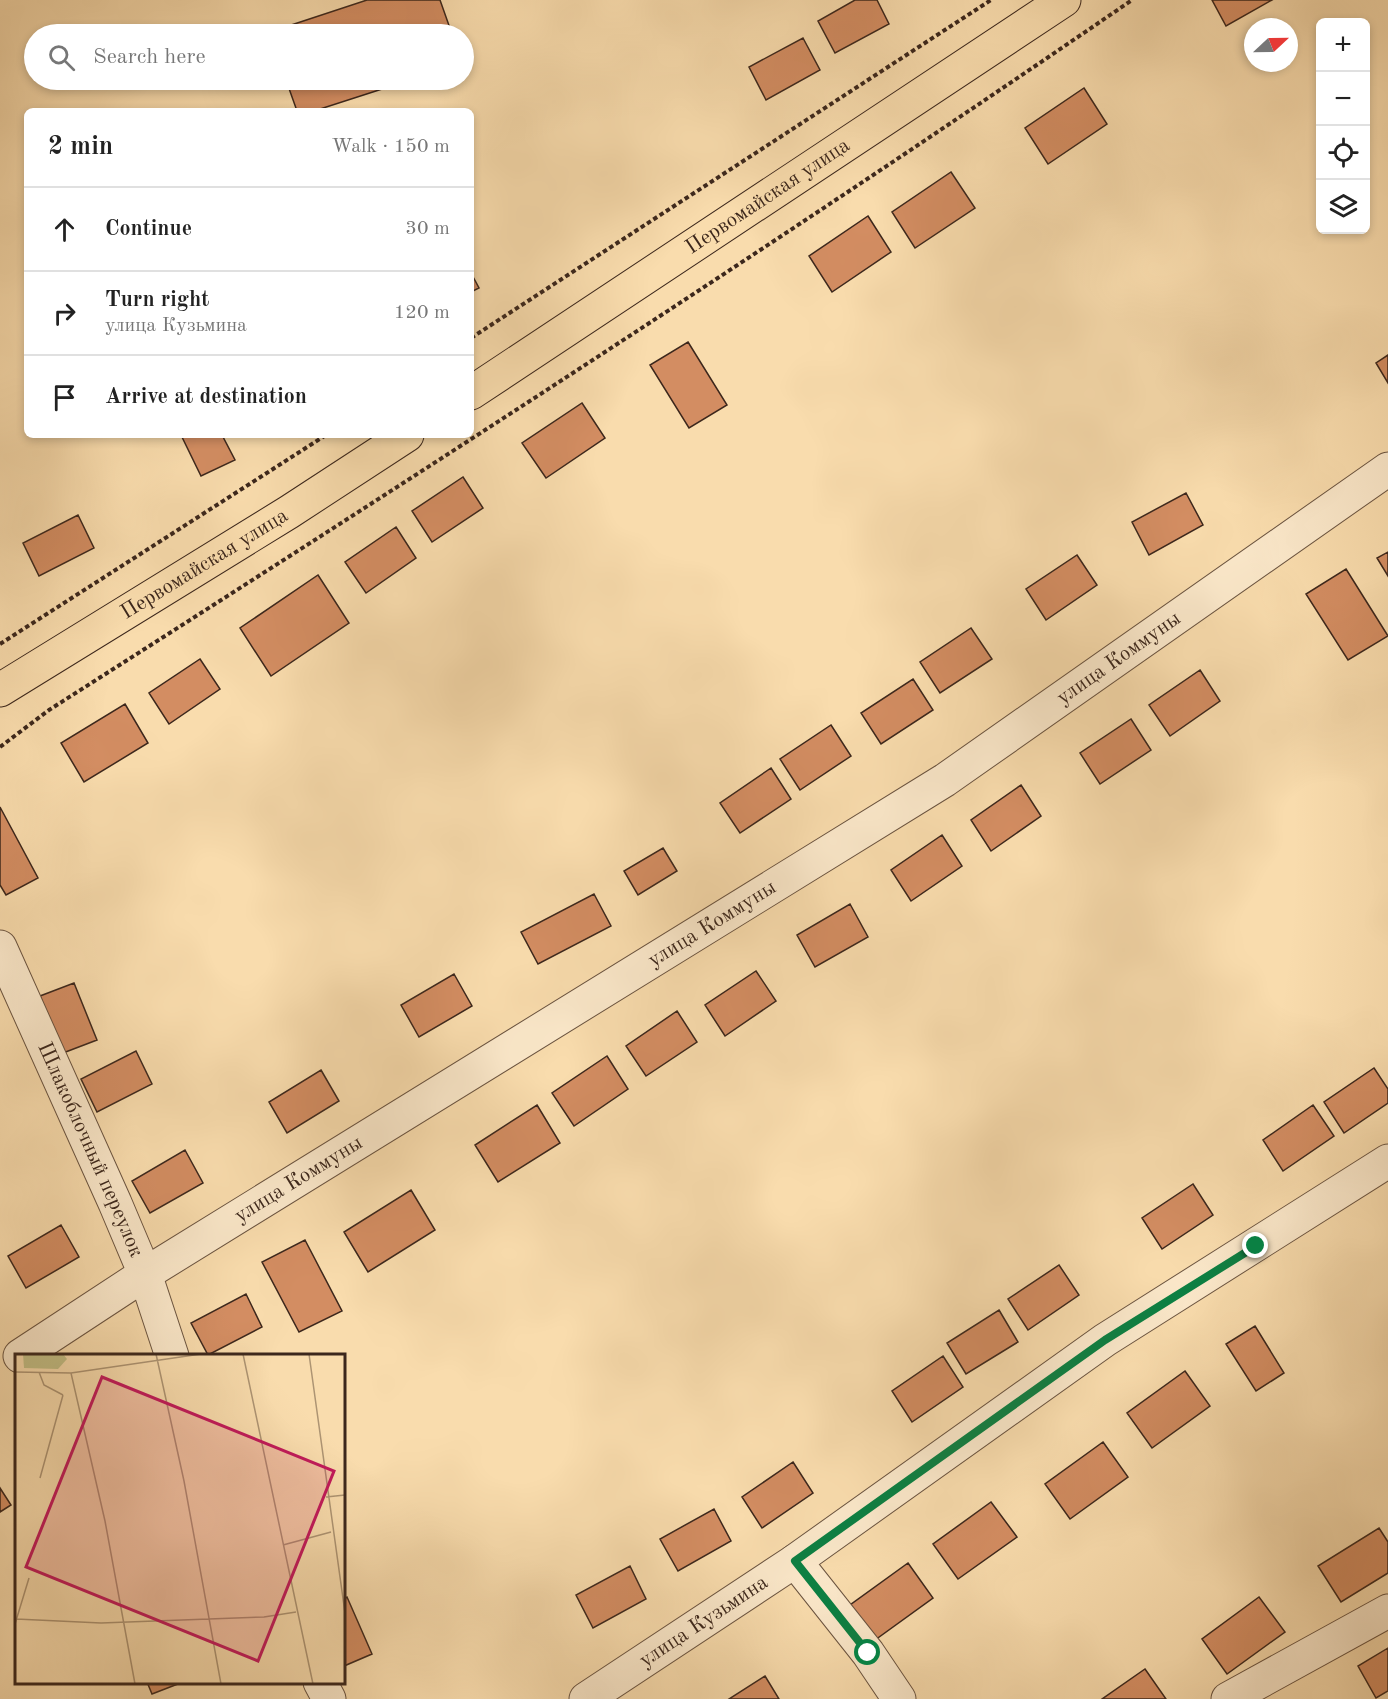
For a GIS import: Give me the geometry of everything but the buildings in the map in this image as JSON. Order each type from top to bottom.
[{"type":"main road","name":"Первомайская улица","points":[[474,391],[1064,0]]},
{"type":"main road","name":"Первомайская улица","points":[[0,690],[290,512],[402,438]]},
{"type":"street","name":"улица Коммуны","points":[[23,1354],[145,1274],[945,780],[1388,469]]},
{"type":"street","name":"Шлакоблочный переулок","points":[[0,947],[145,1274],[170,1354]]},
{"type":"street","name":"улица Кузьмина","points":[[586,1699],[795,1561],[1105,1340],[1388,1161]]},
{"type":"street","name":"улица Коммуны","points":[[0,1369],[15,1359]]},
{"type":"street","points":[[795,1561],[868,1653],[899,1699]]},
{"type":"street","points":[[1228,1699],[1388,1611]]},
{"type":"street","points":[[321,1684],[329,1699]]},
{"type":"path","points":[[474,336],[991,0]]},
{"type":"path","points":[[474,436],[926,141],[1132,0]]},
{"type":"path","points":[[0,644],[321,438]]},
{"type":"path","points":[[0,747],[49,710],[471,438]]},
{"type":"route","points":[[868,1653],[795,1561],[1105,1340],[1256,1246]]}]
